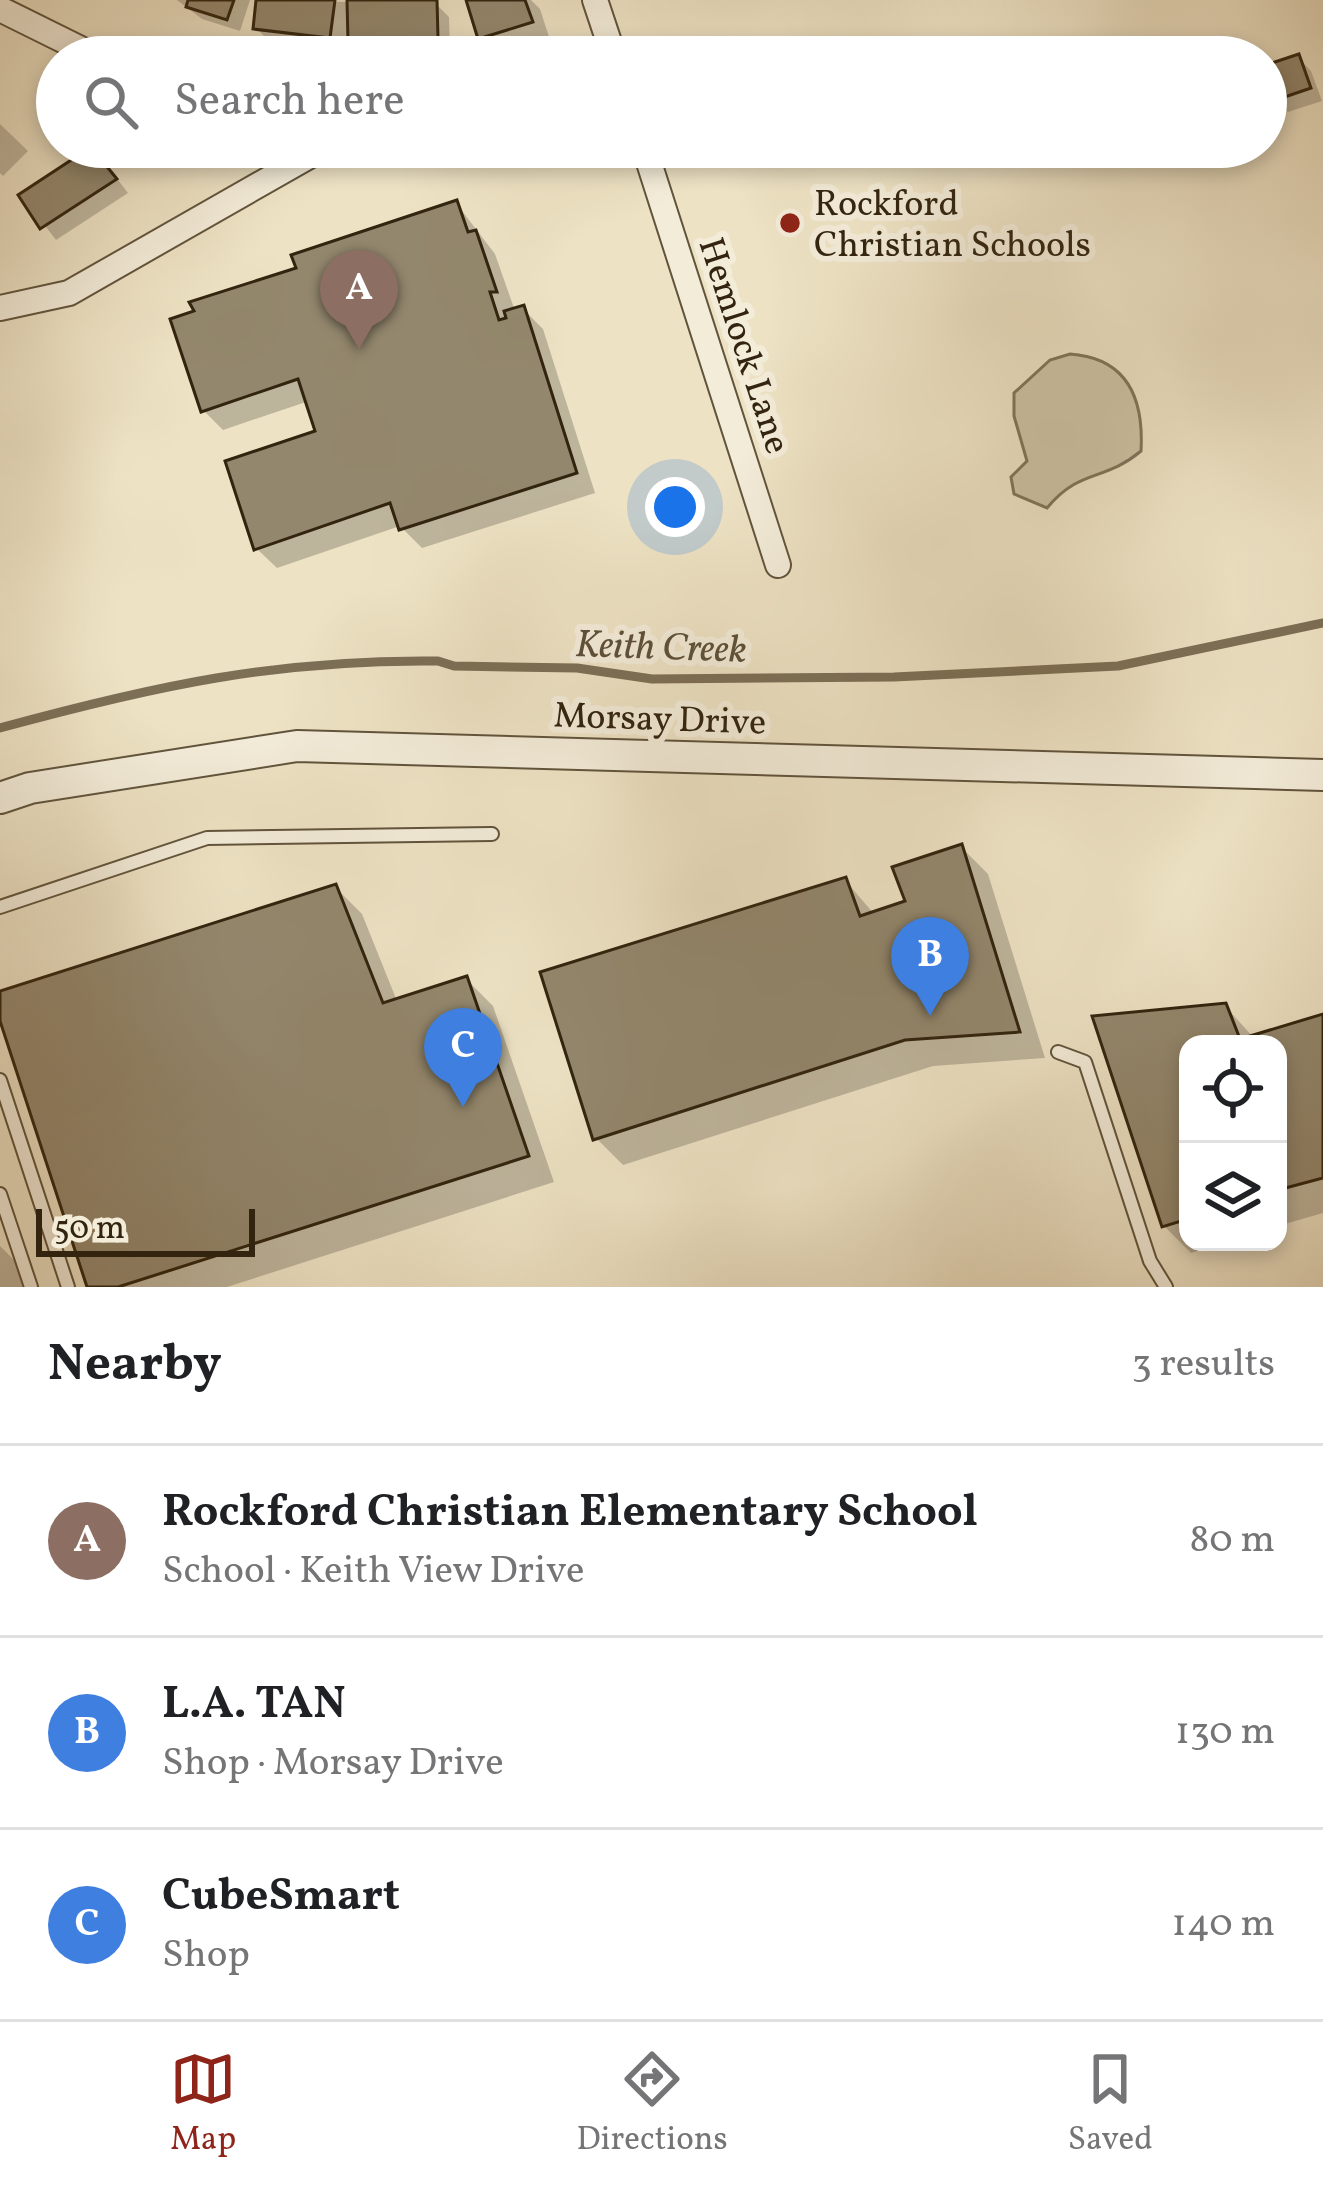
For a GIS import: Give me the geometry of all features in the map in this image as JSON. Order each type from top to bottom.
[{"type":"street","points":[[595,0],[607,36]]},
{"type":"street","points":[[0,8],[55,36]]},
{"type":"street","points":[[0,308],[69,293],[288,168]]},
{"type":"street","name":"Hemlock Lane","points":[[651,168],[778,565]]},
{"type":"street","name":"Morsay Drive","points":[[0,798],[30,788],[297,746],[1323,776]]},
{"type":"lane","points":[[0,907],[207,838],[492,834]]},
{"type":"lane","points":[[1058,1052],[1085,1062],[1150,1261],[1166,1287]]},
{"type":"lane","points":[[0,1080],[68,1287]]},
{"type":"lane","points":[[0,1194],[31,1287]]},
{"type":"shaded area","points":[[1070,354],[1106,363],[1128,384],[1139,414],[1141,451],[1070,487],[1047,508],[1014,494],[1011,477],[1027,461],[1014,416],[1014,393],[1050,360]]},
{"type":"building","points":[[188,0],[234,0],[227,20],[186,7]]},
{"type":"building","points":[[256,0],[335,0],[330,36],[253,29]]},
{"type":"building","points":[[347,0],[437,0],[438,36],[348,36]]},
{"type":"building","points":[[466,0],[525,0],[533,22],[477,36]]},
{"type":"building","points":[[1299,54],[1311,88],[1287,96],[1287,58]]},
{"type":"building","points":[[59,168],[108,168],[117,179],[40,229],[18,195]]},
{"type":"building","points":[[457,200],[468,232],[476,230],[497,292],[490,292],[499,320],[506,318],[504,311],[524,305],[577,473],[399,530],[390,503],[254,550],[225,461],[315,431],[298,379],[201,412],[170,319],[194,311],[189,302],[296,268],[291,255]]},
{"type":"building","points":[[962,844],[1020,1032],[905,1040],[593,1140],[540,972],[846,877],[860,916],[905,901],[892,867]]},
{"type":"building","points":[[336,884],[383,1003],[467,976],[529,1156],[118,1287],[87,1287],[0,1021],[0,991]]},
{"type":"building","points":[[1226,1003],[1238,1035],[1179,1035],[1179,1222],[1162,1227],[1092,1016]]},
{"type":"building","points":[[1323,1014],[1323,1178],[1287,1188],[1287,1035],[1253,1035]]},
{"type":"waterway","name":"Keith Creek","points":[[0,728],[164,688],[323,665],[438,661],[454,666],[577,668],[652,679],[894,677],[1118,666],[1323,623]]},
{"type":"place","name":"Rockford Christian Schools","points":[[790,223]]},
{"type":"place","name":"Rockford Christian Elementary School","points":[[359,349]]},
{"type":"place","name":"L.A. TAN","points":[[930,1016]]},
{"type":"place","name":"CubeSmart","points":[[463,1107]]}]
